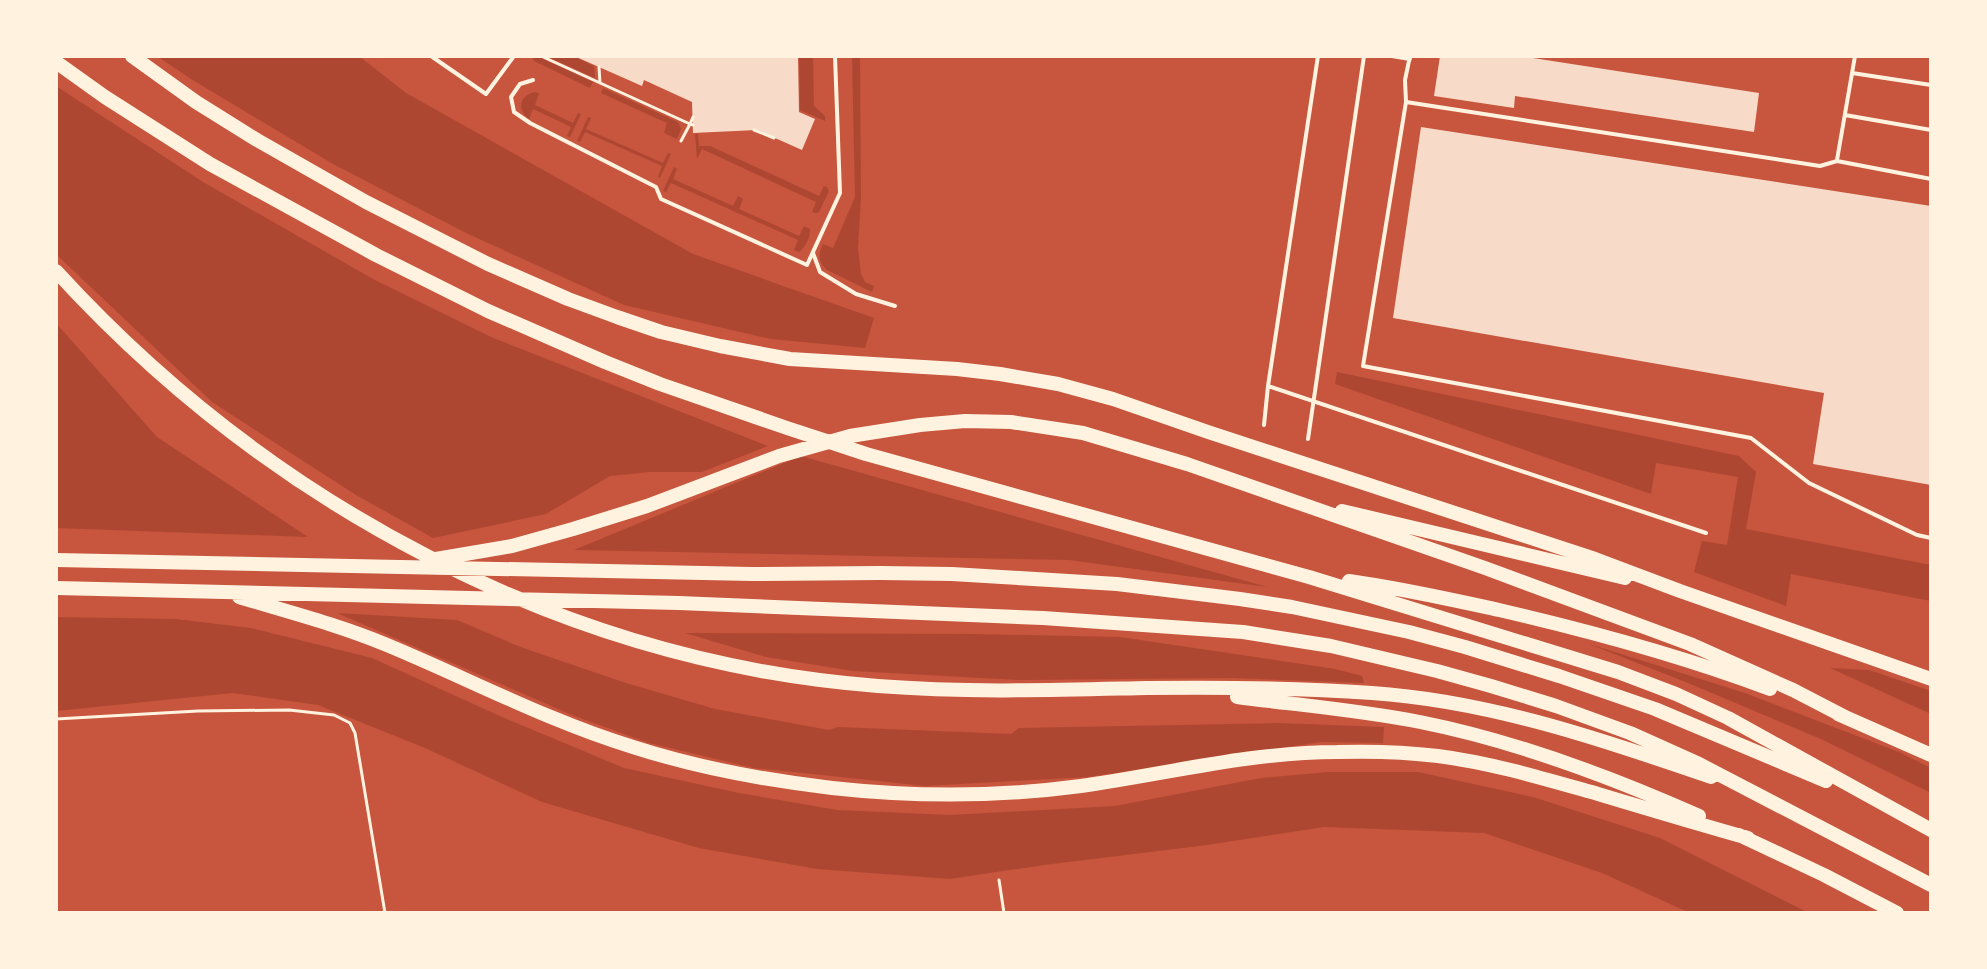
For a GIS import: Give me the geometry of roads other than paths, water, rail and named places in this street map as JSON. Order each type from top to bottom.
[{"type":"highway","points":[[132,56],[196,102],[366,202],[488,264],[617,317],[676,335],[790,359],[1000,374],[1058,384],[1113,399],[1567,549],[1931,679]]},
{"type":"highway","points":[[56,62],[210,164],[362,248],[548,339],[660,384],[866,454],[1309,577],[1618,672],[1728,718],[1931,830]]},
{"type":"highway","points":[[56,271],[115,332],[212,419],[265,458],[364,522],[465,576],[570,619],[679,653],[772,674],[881,686],[987,691],[1173,688],[1375,693],[1461,705],[1533,720],[1605,741],[1747,790]]},
{"type":"highway","points":[[399,566],[512,546],[647,506],[779,456],[850,436],[965,421],[1054,427],[1174,460],[1636,622],[1742,667],[1931,755]]},
{"type":"highway","points":[[1267,493],[1680,591]]},
{"type":"highway","points":[[56,560],[737,574],[952,574],[1117,584],[1279,605],[1409,632],[1559,676],[1655,709],[1886,806]]},
{"type":"highway","points":[[1309,577],[1424,594],[1553,623],[1666,654],[1847,718]]},
{"type":"highway","points":[[56,588],[679,603],[1043,618],[1243,632],[1331,646],[1422,667],[1556,706],[1662,746],[1931,885]]},
{"type":"highway","points":[[219,592],[358,634],[544,715],[630,747],[726,772],[772,780],[924,794],[1001,794],[1076,787],[1294,754],[1408,754],[1471,762],[1539,777],[1748,838]]},
{"type":"highway","points":[[1173,688],[1419,722],[1488,738],[1619,782],[1748,838],[1897,913]]},
{"type":"lane","points":[[431,56],[486,94],[514,56]]},
{"type":"lane","points":[[533,80],[520,84],[511,97],[514,112],[530,123],[656,187],[661,199],[807,265],[840,193],[835,56]]},
{"type":"lane","points":[[1264,425],[1318,56]]},
{"type":"lane","points":[[1308,439],[1364,56]]},
{"type":"lane","points":[[1392,56],[1410,57],[1405,80],[1406,102],[1363,366],[1751,438],[1809,483],[1917,535],[1931,538]]},
{"type":"lane","points":[[1837,161],[1855,56]]},
{"type":"lane","points":[[1852,73],[1931,85]]},
{"type":"lane","points":[[1406,102],[1820,166],[1837,161],[1931,179]]},
{"type":"lane","points":[[1845,115],[1931,130]]},
{"type":"lane","points":[[813,253],[820,272],[856,294],[895,306]]},
{"type":"lane","points":[[1268,386],[1706,533]]}]
